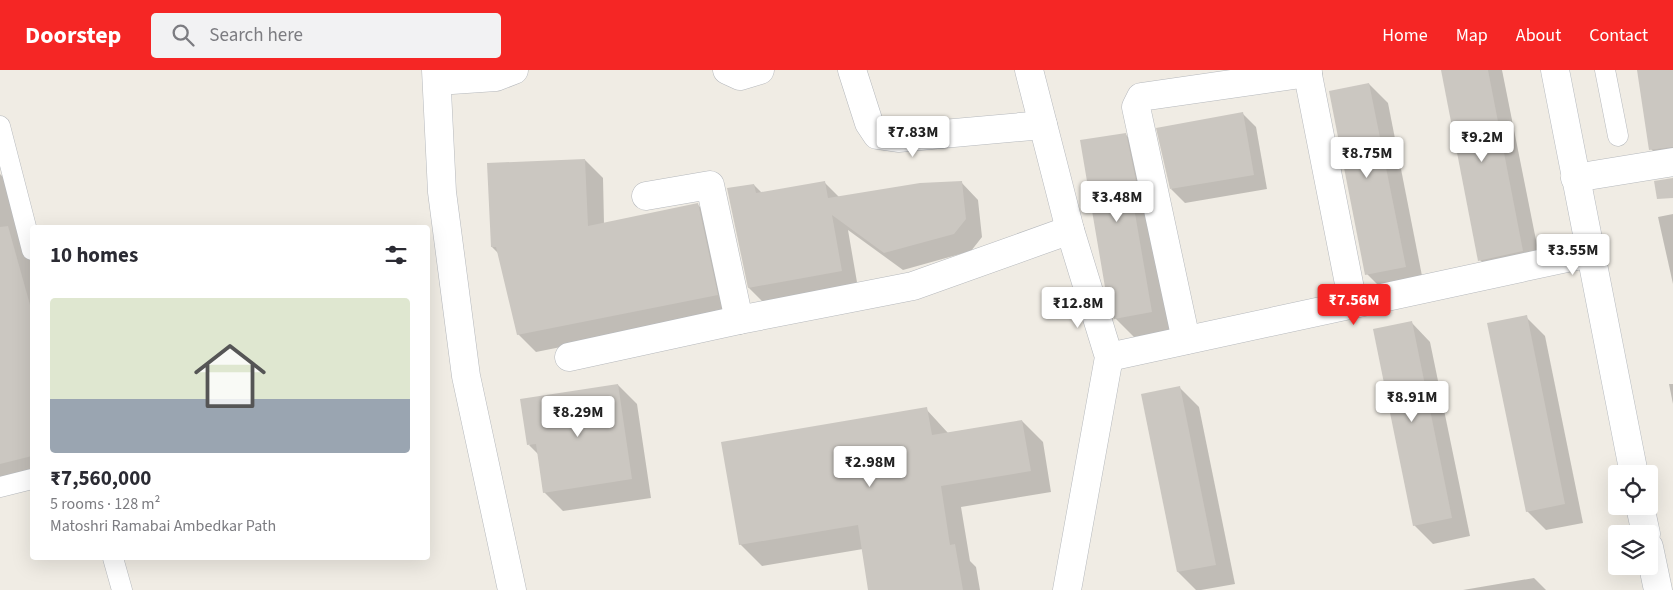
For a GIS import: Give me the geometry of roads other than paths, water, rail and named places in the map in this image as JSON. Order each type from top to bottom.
[{"type":"street","points":[[512,590],[466,376],[442,192],[436,76],[496,77],[514,70]]},
{"type":"street","points":[[726,70],[740,76],[760,70]]},
{"type":"street","points":[[852,70],[869,123],[877,135],[898,138],[1044,125]]},
{"type":"street","points":[[1029,70],[1070,230],[1108,357],[1067,590]]},
{"type":"street","points":[[1555,70],[1632,465]]},
{"type":"street","points":[[1186,340],[1136,106],[1141,97],[1307,71],[1353,304]]},
{"type":"street","points":[[1575,178],[1673,162]]},
{"type":"street","points":[[646,196],[710,185],[739,320]]},
{"type":"street","points":[[568,357],[739,320],[913,286],[1070,230]]},
{"type":"street","points":[[1108,357],[1590,253]]},
{"type":"street","points":[[1655,575],[1658,590]]},
{"type":"lane","points":[[1605,70],[1618,136]]},
{"type":"lane","points":[[0,126],[30,242]]},
{"type":"lane","points":[[0,487],[30,480]]},
{"type":"lane","points":[[114,560],[122,590]]}]
